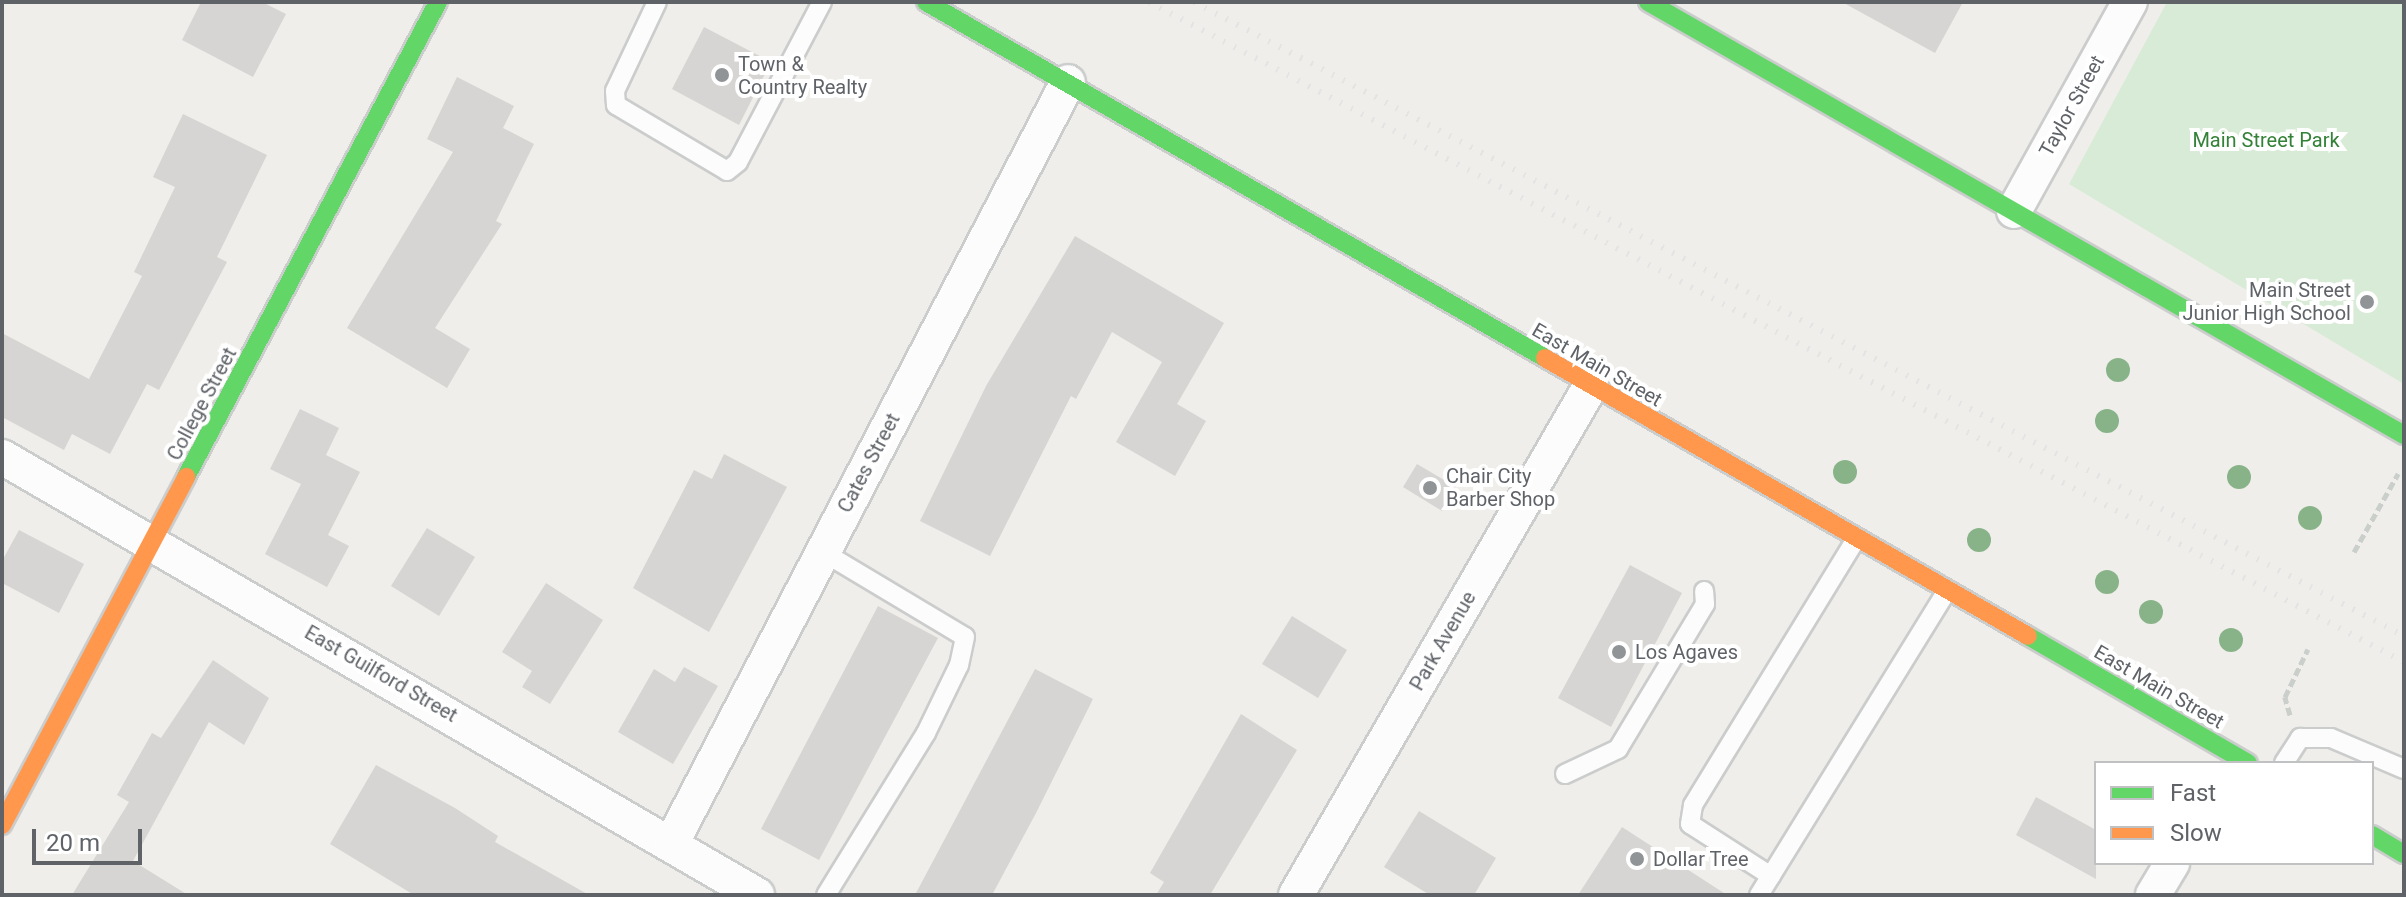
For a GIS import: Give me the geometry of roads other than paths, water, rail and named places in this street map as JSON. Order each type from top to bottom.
[{"type":"street","name":"College Street","points":[[2,825],[438,2]]},
{"type":"street","name":"East Main Street","points":[[926,2],[2239,761]]},
{"type":"street","points":[[1648,2],[2404,435]]},
{"type":"street","name":"Taylor Street","points":[[2014,211],[2130,2]]},
{"type":"street","name":"Cates Street","points":[[671,844],[1068,82]]},
{"type":"street","name":"Park Avenue","points":[[1296,895],[1590,387]]},
{"type":"street","name":"East Guilford Street","points":[[2,457],[155,541],[757,895]]},
{"type":"street","points":[[2374,836],[2404,854]]},
{"type":"street","points":[[2153,895],[2171,865]]},
{"type":"lane","points":[[657,2],[615,91],[616,105],[727,171],[738,162],[822,2]]},
{"type":"lane","points":[[1771,876],[1690,824],[1693,805],[1856,539]]},
{"type":"lane","points":[[823,552],[965,637],[959,665],[926,733],[826,895]]},
{"type":"lane","points":[[1565,774],[1618,749],[1705,604],[1704,591]]},
{"type":"lane","points":[[1759,895],[1947,591]]},
{"type":"lane","points":[[2285,761],[2300,738],[2365,748],[2404,769]]},
{"type":"railway","points":[[1149,2],[2404,662]]},
{"type":"railway","points":[[1194,2],[2404,636]]},
{"type":"place","name":"Town & Country Realty","points":[[722,75]]},
{"type":"place","name":"Main Street Junior High School","points":[[2367,302]]},
{"type":"place","name":"Chair City Barber Shop","points":[[1430,488]]},
{"type":"place","name":"Los Agaves","points":[[1619,652]]},
{"type":"place","name":"Dollar Tree","points":[[1637,859]]},
{"type":"park label","name":"Main Street Park","points":[[2266,140]]}]
